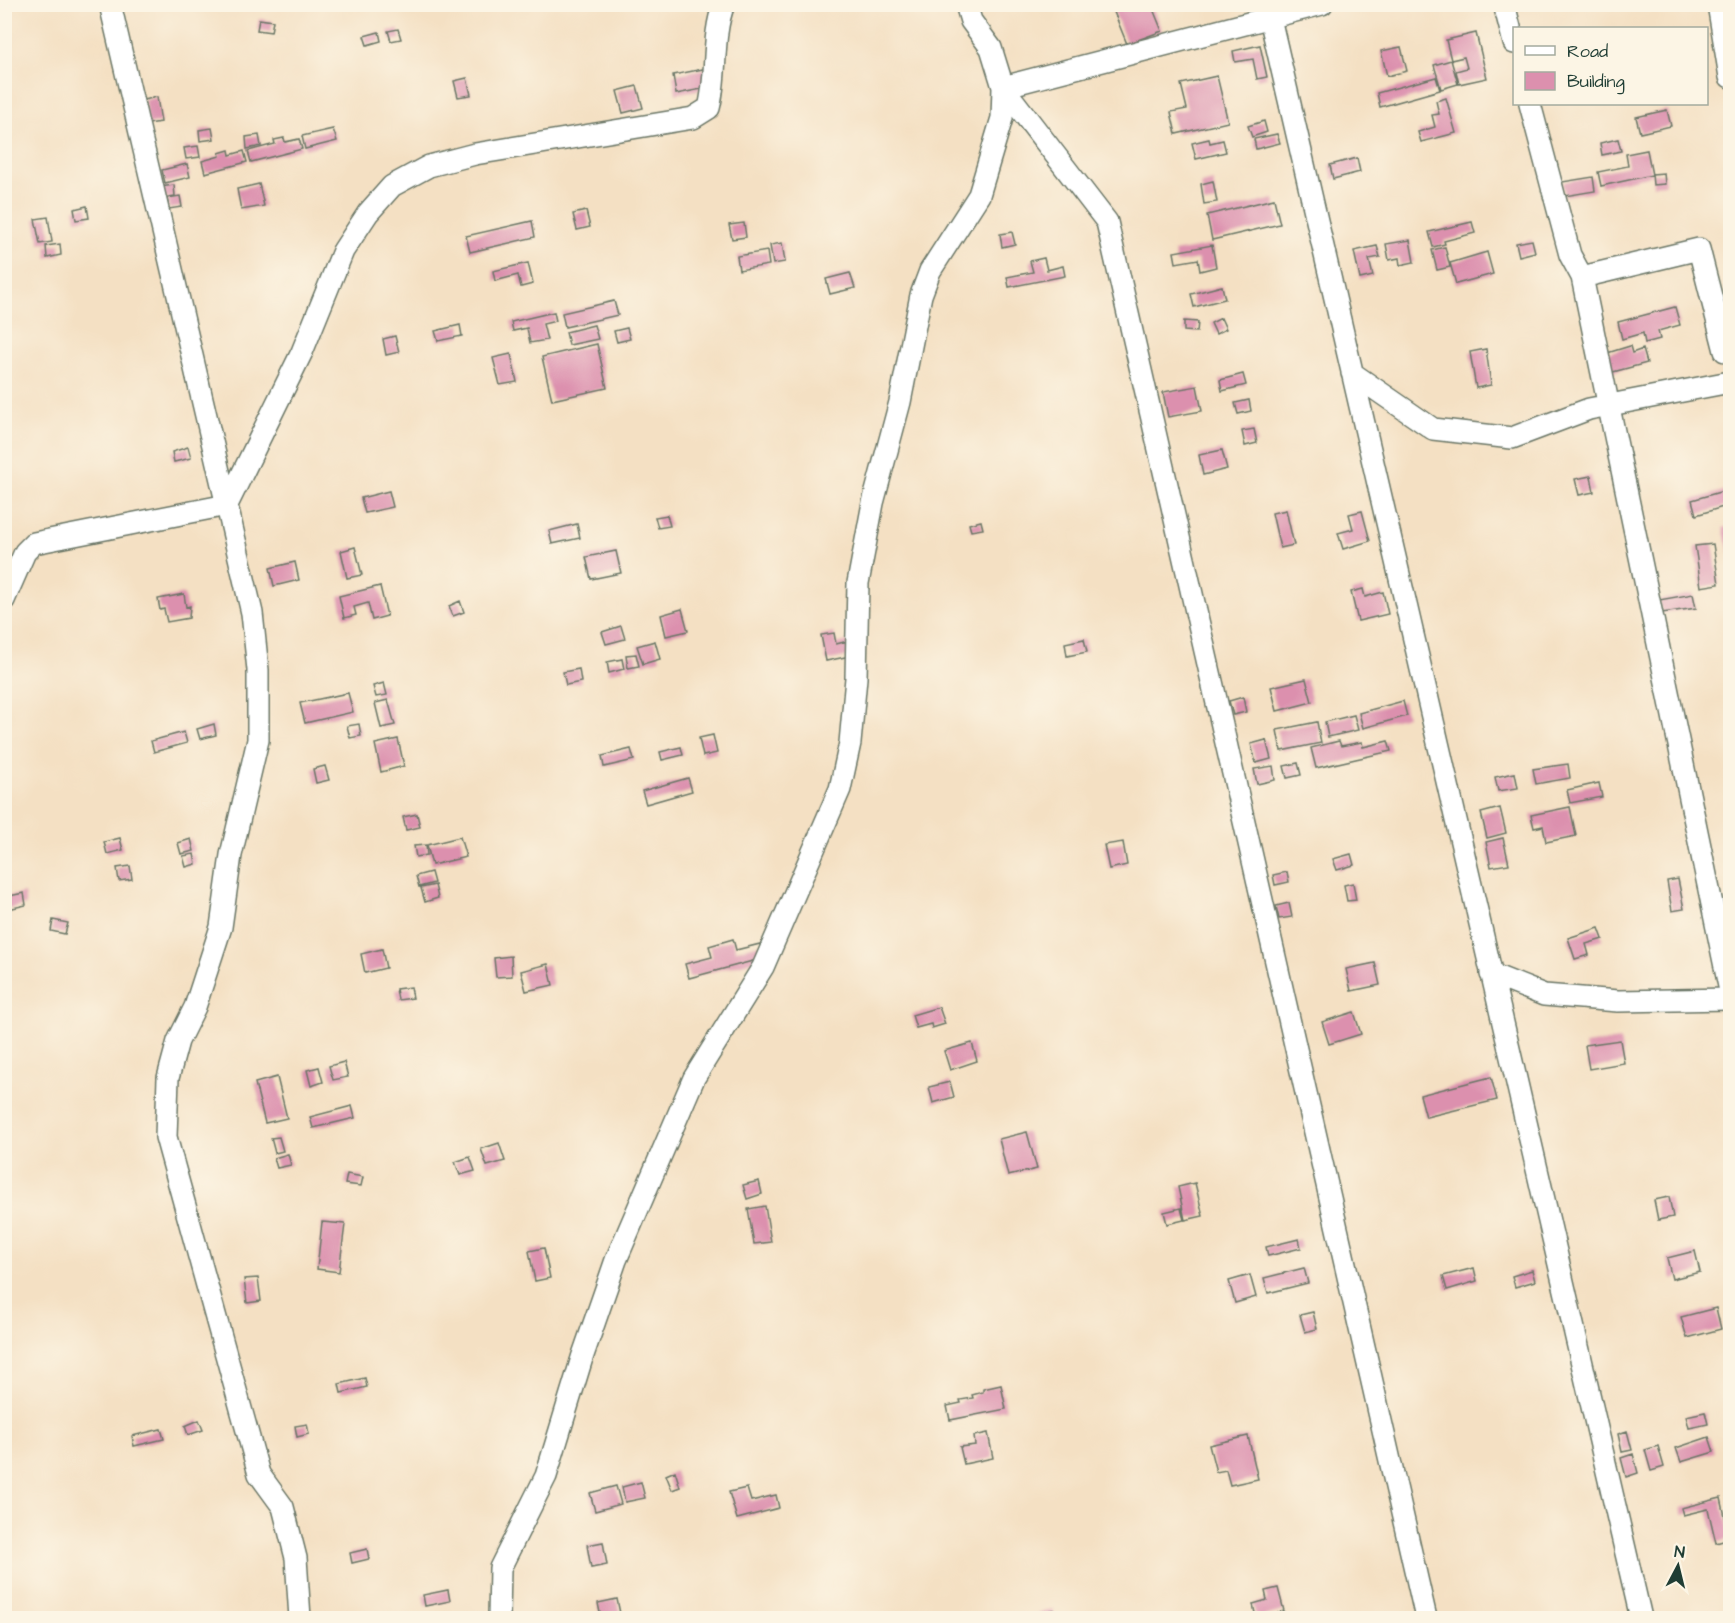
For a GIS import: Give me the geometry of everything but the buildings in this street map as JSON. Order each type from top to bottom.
[{"type":"street","points":[[110,4],[252,613],[258,670],[258,740],[231,855],[222,927],[195,1007],[178,1041],[168,1078],[166,1137],[259,1474],[283,1507],[296,1558],[300,1618]]},
{"type":"street","points":[[227,506],[302,352],[343,251],[368,213],[392,186],[429,166],[475,154],[693,118],[709,108],[712,100],[718,18],[724,4]]},
{"type":"street","points":[[499,1618],[500,1568],[546,1476],[582,1358],[616,1260],[694,1078],[763,967],[840,789],[850,743],[856,678],[858,583],[873,503],[900,402],[921,295],[930,271],[979,195],[1002,118],[1003,87],[991,48],[971,21],[966,4]]},
{"type":"street","points":[[1003,87],[1322,4]]},
{"type":"street","points":[[1504,4],[1513,36]]},
{"type":"street","points":[[1718,4],[1731,77]]},
{"type":"street","points":[[1270,18],[1641,1618]]},
{"type":"street","points":[[1003,87],[1107,222],[1426,1618]]},
{"type":"street","points":[[1530,105],[1570,255],[1582,277],[1731,991]]},
{"type":"street","points":[[1582,277],[1699,249],[1725,351],[1731,352]]},
{"type":"street","points":[[1352,373],[1433,429],[1512,438],[1589,409],[1731,382]]},
{"type":"street","points":[[4,600],[25,552],[34,543],[227,506]]},
{"type":"street","points":[[1491,974],[1544,995],[1618,1001],[1731,999]]}]
